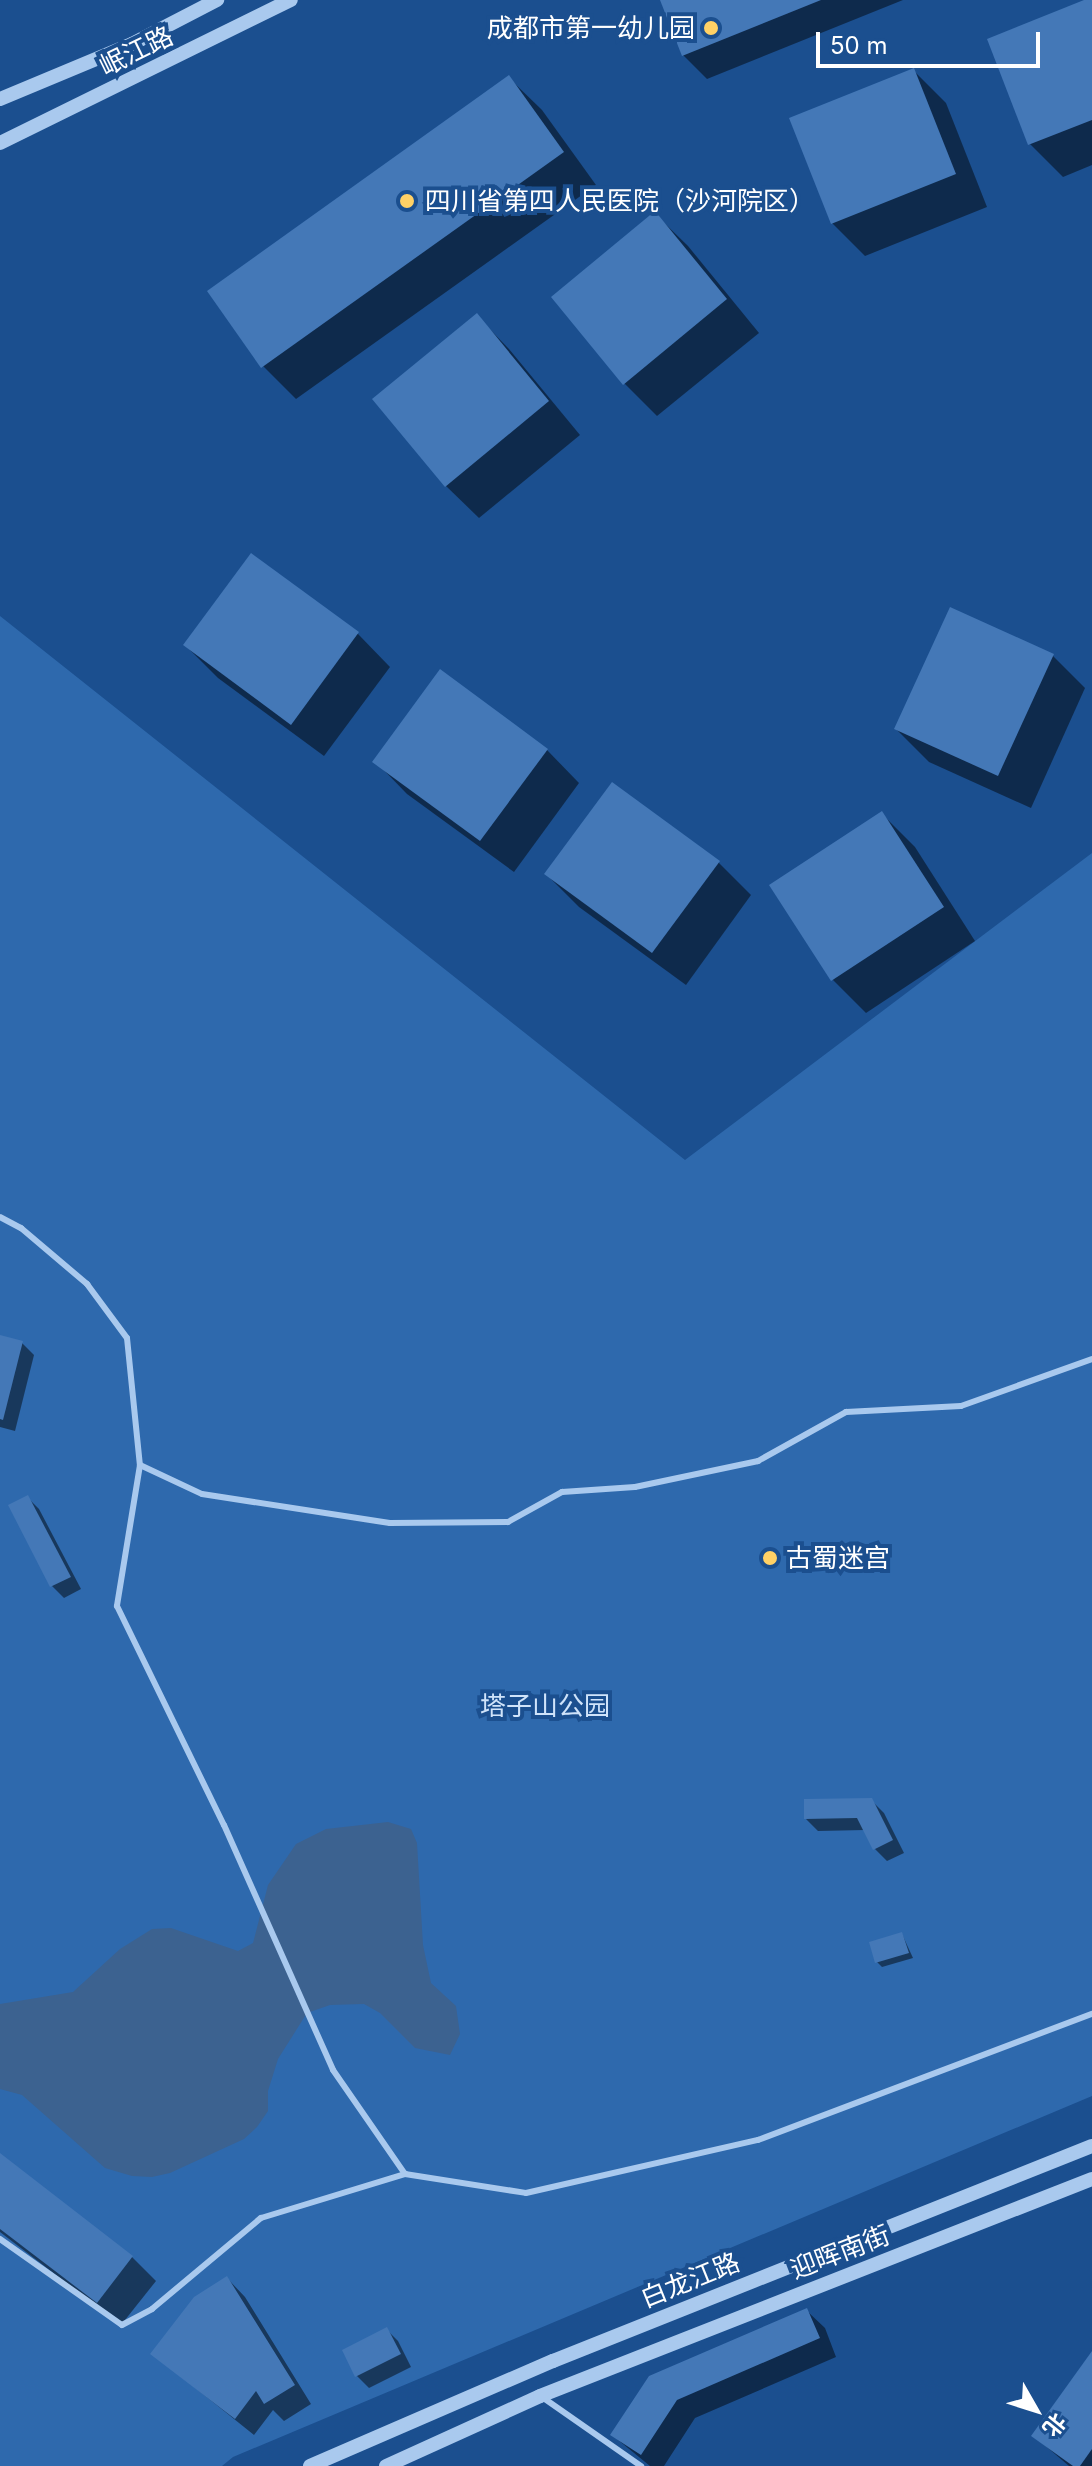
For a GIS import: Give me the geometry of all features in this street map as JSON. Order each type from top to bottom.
[{"type":"street","name":"岷江路","points":[[0,99],[132,44],[217,0]]},
{"type":"street","name":"岷江路","points":[[0,143],[291,0]]},
{"type":"street","name":"白龙江路","points":[[310,2466],[553,2361],[1092,2146]]},
{"type":"street","name":"迎晖南街","points":[[386,2466],[540,2396],[1092,2179]]},
{"type":"lane","points":[[0,1217],[21,1228],[87,1284],[127,1338],[140,1465],[117,1606],[224,1825],[333,2070],[405,2174]]},
{"type":"lane","points":[[140,1465],[202,1494],[390,1523],[508,1522],[562,1492],[635,1487],[758,1461],[846,1412],[961,1406],[1092,1359]]},
{"type":"lane","points":[[0,2239],[122,2325],[152,2309],[261,2218],[405,2174],[526,2193],[758,2140],[1092,2014]]},
{"type":"lane","points":[[540,2396],[641,2466]]},
{"type":"green space","name":"塔子山公园","points":[[0,616],[685,1160],[1092,853],[1092,2096],[233,2457],[222,2466],[0,2466]]},
{"type":"shaded area","points":[[388,1822],[411,1829],[417,1843],[423,1945],[431,1983],[456,2006],[460,2034],[450,2055],[415,2048],[380,2013],[364,2004],[330,2005],[307,2013],[278,2059],[268,2091],[268,2111],[257,2127],[244,2139],[170,2173],[152,2177],[132,2176],[105,2168],[22,2095],[0,2089],[0,2004],[73,1992],[120,1949],[152,1929],[171,1928],[238,1951],[253,1943],[268,1885],[296,1844],[326,1829]]},
{"type":"building","name":"成都市第一幼儿园","points":[[660,0],[821,0],[682,56]]},
{"type":"building","points":[[1084,0],[1092,0],[1092,120],[1028,145],[987,39]]},
{"type":"building","points":[[914,68],[956,174],[831,224],[789,118]]},
{"type":"building","points":[[509,75],[564,152],[261,368],[207,291]]},
{"type":"building","points":[[655,211],[727,299],[623,385],[551,297]]},
{"type":"building","points":[[477,313],[549,401],[445,487],[372,399]]},
{"type":"building","points":[[251,553],[359,632],[291,725],[183,645]]},
{"type":"building","points":[[950,607],[1054,654],[998,776],[894,729]]},
{"type":"building","points":[[440,669],[548,749],[480,841],[372,762]]},
{"type":"building","points":[[612,782],[720,861],[652,953],[544,874]]},
{"type":"building","points":[[882,811],[944,907],[831,981],[769,885]]},
{"type":"building","points":[[0,1335],[23,1341],[3,1420],[0,1419]]},
{"type":"building","points":[[28,1495],[71,1577],[50,1587],[8,1505]]},
{"type":"building","points":[[872,1798],[893,1840],[873,1850],[857,1818],[804,1819],[804,1799]]},
{"type":"building","points":[[902,1932],[909,1953],[875,1963],[869,1942]]},
{"type":"building","points":[[0,2153],[133,2256],[97,2303],[0,2229]]},
{"type":"building","points":[[227,2276],[295,2385],[264,2404],[256,2391],[235,2419],[150,2354],[194,2297]]},
{"type":"building","points":[[807,2308],[820,2338],[677,2400],[641,2455],[610,2435],[649,2376]]},
{"type":"building","points":[[387,2327],[401,2354],[355,2377],[342,2350]]},
{"type":"building","points":[[1092,2351],[1092,2449],[1080,2466],[1073,2466],[1031,2436]]},
{"type":"place","name":"成都市第一幼儿园","points":[[711,28]]},
{"type":"place","name":"四川省第四人民医院（沙河院区）","points":[[407,201]]},
{"type":"place","name":"古蜀迷宫","points":[[770,1558]]}]
